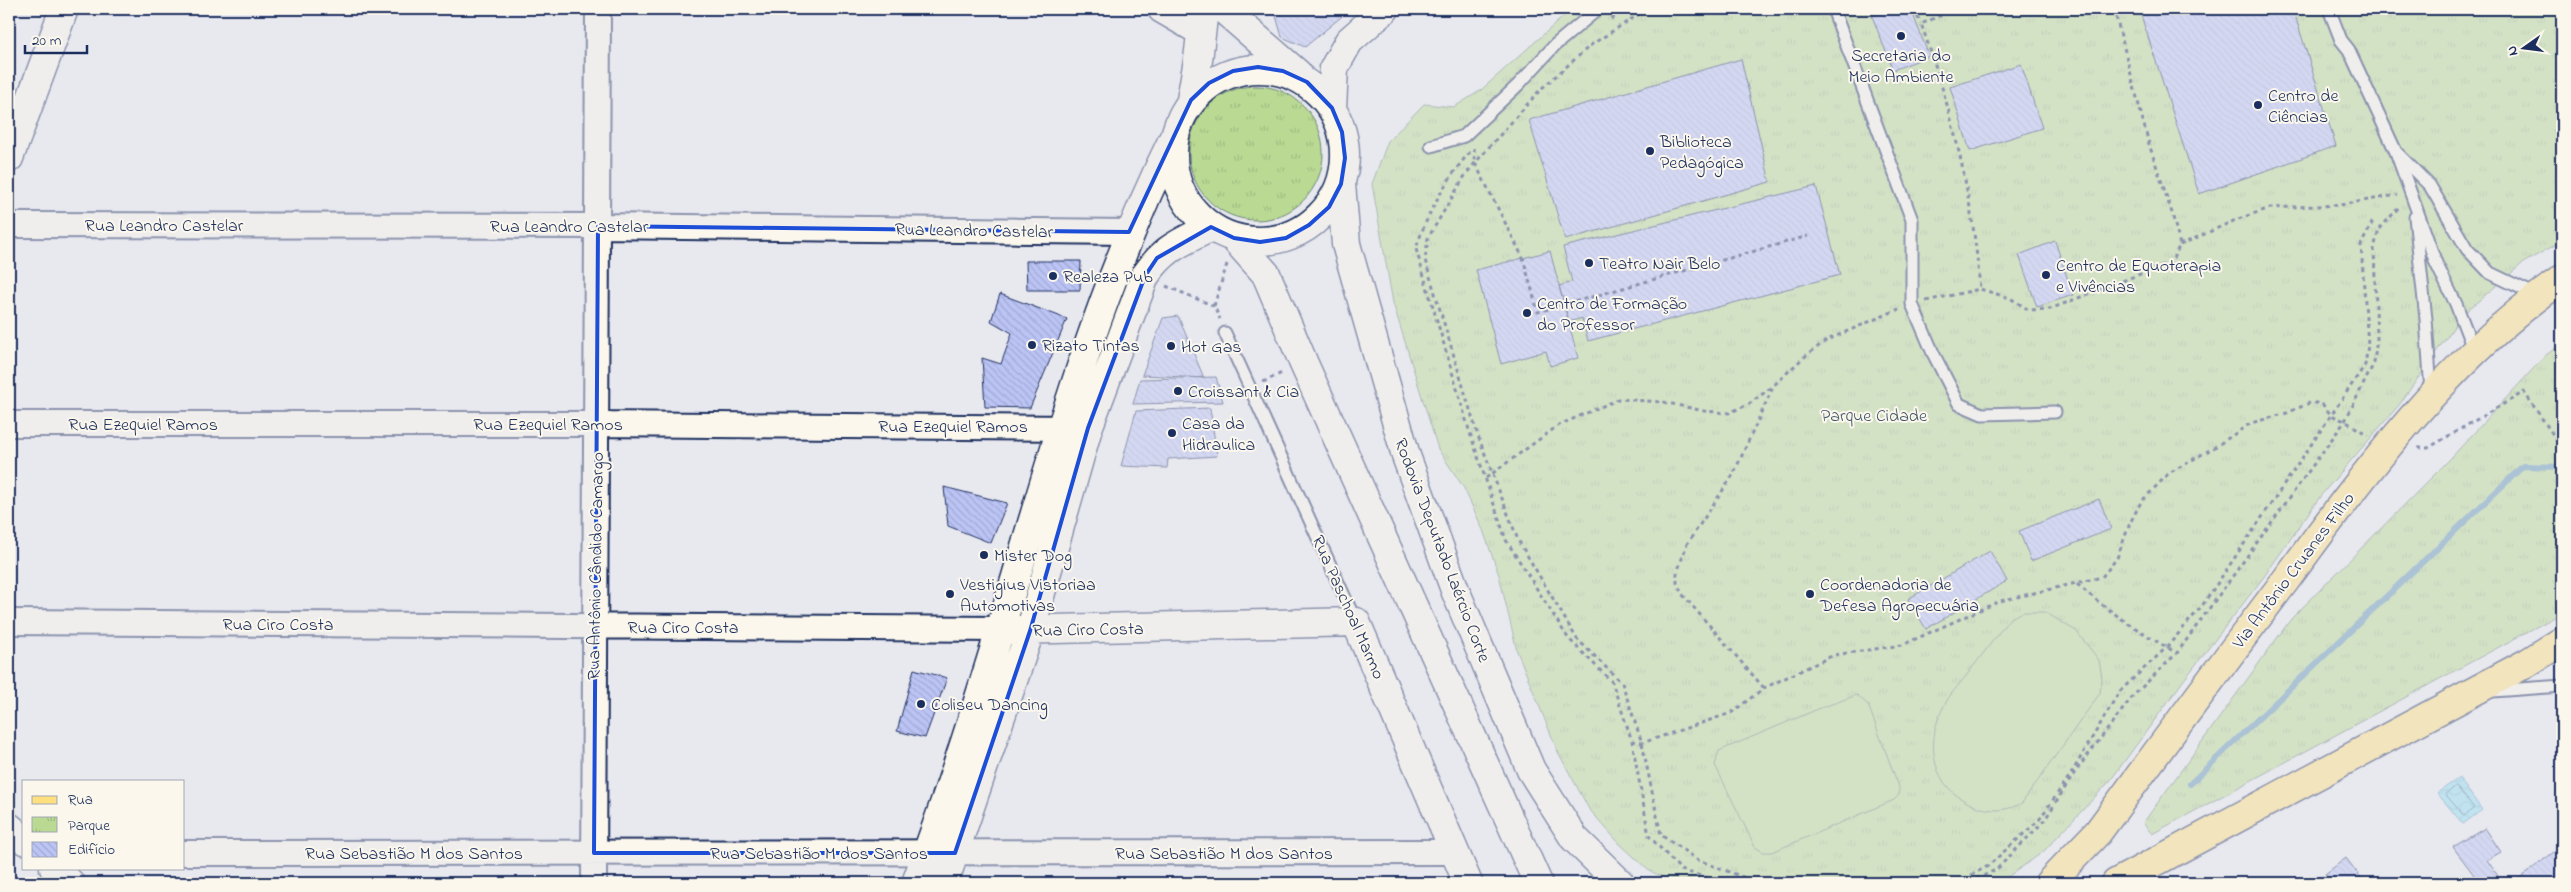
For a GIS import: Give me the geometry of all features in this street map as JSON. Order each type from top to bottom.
[{"type":"main road","points":[[9,158],[64,9]]},
{"type":"main road","points":[[1162,9],[1202,20],[1191,100]]},
{"type":"main road","points":[[1332,108],[1334,68],[1349,41],[1385,9]]},
{"type":"main road","points":[[944,883],[1030,631],[1088,428],[1145,276],[1158,258],[1171,248],[1222,233],[1260,242],[1286,238],[1309,226],[1328,207],[1341,184],[1345,158],[1344,140],[1332,108],[1307,82],[1228,11],[1198,60]]},
{"type":"main road","points":[[916,883],[1000,629],[1060,427],[1129,232],[1174,137],[1180,118],[1191,100],[1210,83],[1232,71],[1258,67],[1283,71],[1307,82]]},
{"type":"main road","points":[[1174,137],[1172,163],[1178,188],[1192,210],[1222,233],[1266,274],[1304,364],[1538,883]]},
{"type":"main road","name":"Rodovia Deputado Laércio Corte","points":[[1341,184],[1346,244],[1406,456],[1454,590],[1531,770],[1574,838],[1620,883]]},
{"type":"main road","name":"Via Antônio Cruanes Filho","points":[[2049,883],[2098,832],[2361,478],[2431,398],[2475,353],[2538,296],[2562,279]]},
{"type":"main road","name":"Rua Ciro Costa","points":[[1000,629],[1030,631],[1356,622]]},
{"type":"main road","name":"Rua Paschoal Marmo","points":[[1356,622],[1468,883]]},
{"type":"main road","points":[[2116,883],[2527,664],[2562,641]]},
{"type":"main road","points":[[1499,793],[1526,883]]},
{"type":"main road","points":[[9,827],[22,838]]},
{"type":"main road","points":[[56,870],[70,883]]},
{"type":"street","name":"Rua Antônio Cândido Camargo","points":[[594,883],[593,627],[597,424],[598,9]]},
{"type":"street","name":"Rua Leandro Castelar","points":[[9,225],[598,226],[1129,232]]},
{"type":"street","name":"Rua Ezequiel Ramos","points":[[9,424],[597,424],[1088,428]]},
{"type":"street","name":"Rua Ciro Costa","points":[[9,622],[1000,629]]},
{"type":"street","name":"Rua Sebastião M dos Santos","points":[[185,853],[1455,852]]},
{"type":"lane","points":[[1431,146],[1464,136],[1518,84],[1554,45],[1598,9]]},
{"type":"lane","points":[[1833,9],[1912,220],[1912,304],[1932,353],[1959,404],[1982,414],[2055,412]]},
{"type":"lane","points":[[2329,9],[2341,40],[2349,50],[2396,152],[2434,256],[2456,304],[2475,353]]},
{"type":"lane","points":[[2396,152],[2430,186],[2467,249],[2490,273],[2538,296]]},
{"type":"lane","points":[[2412,193],[2430,186]]},
{"type":"lane","points":[[2412,193],[2426,319],[2431,398]]},
{"type":"lane","name":"Rua Paschoal Marmo","points":[[1225,333],[1248,388],[1356,622]]},
{"type":"lane","points":[[2474,692],[2562,686]]},
{"type":"path","points":[[1604,24],[1627,9]]},
{"type":"path","points":[[1647,9],[1591,46],[1541,88],[1466,174],[1428,238],[1425,260],[1478,436],[1518,540],[1577,639],[1622,683],[1642,743],[1661,835],[1698,860],[1748,879],[1788,883]]},
{"type":"path","points":[[1914,9],[1921,24],[1950,110],[1976,235],[1980,289]]},
{"type":"path","points":[[1921,24],[1956,9]]},
{"type":"path","points":[[2114,9],[2148,144],[2180,245]]},
{"type":"path","points":[[1480,141],[1459,164],[1422,229],[1416,249],[1469,430],[1506,540],[1568,638],[1612,682],[1632,741],[1648,836],[1681,870],[1725,883]]},
{"type":"path","points":[[1474,148],[1475,163],[1523,258],[1538,312],[1808,236]]},
{"type":"path","points":[[1486,478],[1560,425],[1619,400],[1663,402],[1704,411],[1729,413],[1749,404],[1827,340],[1880,315],[1912,304],[1980,289],[2010,298],[2029,310],[2050,309],[2171,262],[2180,245],[2238,219],[2270,208],[2340,205],[2412,193]]},
{"type":"path","points":[[1969,883],[1997,868],[2044,821],[2075,772],[2133,696],[2177,653],[2345,421],[2374,363],[2376,338],[2374,248],[2379,230],[2412,193]]},
{"type":"path","points":[[1957,883],[1988,866],[2039,820],[2071,774],[2119,692],[2167,647],[2202,606],[2364,365],[2368,345],[2361,245],[2374,219]]},
{"type":"path","points":[[1222,233],[1214,306],[1225,333]]},
{"type":"path","points":[[1145,276],[1214,306]]},
{"type":"path","points":[[1248,388],[1304,364]]},
{"type":"path","points":[[1764,688],[1682,594],[1677,582],[1677,573],[1687,544],[1733,475],[1774,385]]},
{"type":"path","points":[[1632,741],[1642,743],[1732,713],[1764,688],[1834,655],[1902,645],[2000,601],[2077,584],[2102,576],[2117,558],[2130,523],[2141,502],[2169,473],[2215,447],[2251,422],[2287,413],[2312,402],[2323,405],[2331,415],[2345,421],[2387,448],[2428,448],[2524,392],[2562,447]]},
{"type":"path","points":[[2077,584],[2105,608],[2177,653]]},
{"type":"highlighted area","points":[[1258,67],[1283,71],[1307,82],[1332,108],[1342,132],[1345,158],[1341,184],[1329,207],[1309,225],[1286,238],[1260,242],[1234,238],[1211,227],[1157,258],[1145,276],[1088,428],[1030,631],[955,853],[594,853],[598,226],[1129,232],[1191,100],[1209,83],[1233,71]]},
{"type":"green space","name":"Parque Cidade","points":[[1572,9],[2562,9],[2562,241],[2523,263],[2463,314],[2399,405],[2322,494],[2263,578],[2183,681],[2110,781],[2043,852],[1999,883],[1675,883],[1648,870],[1619,843],[1589,809],[1558,752],[1517,651],[1499,575],[1483,530],[1464,488],[1438,449],[1393,303],[1372,184],[1388,141],[1424,104],[1454,107],[1480,91]]},
{"type":"green space","points":[[1256,86],[1282,91],[1293,97],[1303,106],[1312,116],[1318,127],[1323,153],[1318,179],[1312,190],[1303,200],[1293,209],[1282,215],[1256,220],[1230,215],[1219,209],[1209,200],[1200,190],[1194,179],[1189,153],[1194,127],[1200,116],[1209,106],[1219,97],[1230,91]]},
{"type":"green space","points":[[2562,343],[2562,613],[2152,834],[2143,823],[2291,619],[2448,461],[2545,356]]},
{"type":"green space","points":[[2023,612],[2045,612],[2076,631],[2099,660],[2102,678],[2100,693],[2022,803],[2001,810],[1986,809],[1965,801],[1944,782],[1934,757],[1935,730],[1939,717],[1952,693],[2010,618]]},
{"type":"green space","points":[[1857,695],[1868,705],[1899,787],[1899,795],[1894,800],[1772,852],[1763,852],[1755,847],[1715,765],[1719,751],[1818,709]]},
{"type":"water","points":[[2459,778],[2482,810],[2463,824],[2437,793]]},
{"type":"building","points":[[1274,9],[1346,9],[1347,12],[1305,47],[1282,37]]},
{"type":"building","name":"Secretaria do Meio Ambiente","points":[[1890,9],[1911,9],[1929,56],[1893,70],[1872,16]]},
{"type":"building","points":[[2139,9],[2293,9],[2336,146],[2199,194]]},
{"type":"building","name":"Biblioteca Pedagógica","points":[[1741,59],[1770,182],[1565,240],[1529,120]]},
{"type":"building","points":[[2021,64],[2042,128],[1970,151],[1950,87]]},
{"type":"building","points":[[1816,186],[1840,275],[1588,341],[1582,318],[1569,322],[1559,286],[1572,282],[1563,247]]},
{"type":"building","name":"Centro de Equoterapia e Vivências","points":[[2055,241],[2073,295],[2037,307],[2019,255]]},
{"type":"building","name":"Centro de Formação do Professor","points":[[1550,251],[1578,358],[1550,366],[1546,351],[1501,364],[1476,270]]},
{"type":"building","name":"Realeza Pub","points":[[1026,261],[1081,261],[1080,290],[1027,290]]},
{"type":"building","name":"Rizato Tintas","points":[[1000,294],[1067,319],[1030,408],[985,407],[982,358],[1001,364],[1012,333],[991,321]]},
{"type":"building","name":"Hot Gas","points":[[1178,316],[1204,378],[1142,375],[1163,318]]},
{"type":"building","name":"Croissant & Cia","points":[[1216,377],[1223,402],[1133,404],[1140,379]]},
{"type":"building","name":"Casa da Hidraulica","points":[[1210,408],[1217,456],[1168,459],[1167,468],[1121,466],[1136,411]]},
{"type":"building","points":[[944,487],[1007,503],[991,543],[948,526]]},
{"type":"building","points":[[2099,499],[2111,529],[2031,561],[2019,531]]},
{"type":"building","points":[[1990,551],[2007,581],[1926,629],[1908,599]]},
{"type":"building","name":"Coliseu Dancing","points":[[914,669],[947,678],[925,738],[897,731]]},
{"type":"building","points":[[2485,828],[2501,852],[2487,860],[2498,876],[2485,883],[2480,883],[2453,847]]},
{"type":"building","points":[[2562,846],[2562,883],[2519,883],[2517,880]]},
{"type":"building","points":[[2346,858],[2365,883],[2332,883],[2325,874]]},
{"type":"waterway","points":[[2190,784],[2523,466],[2562,467]]},
{"type":"place","name":"Secretaria do Meio Ambiente","points":[[1901,36]]},
{"type":"place","name":"Centro de Ciências","points":[[2258,105]]},
{"type":"place","name":"Biblioteca Pedagógica","points":[[1650,151]]},
{"type":"place","name":"Teatro Nair Belo","points":[[1589,263]]},
{"type":"place","name":"Centro de Equoterapia e Vivências","points":[[2046,275]]},
{"type":"place","name":"Realeza Pub","points":[[1053,276]]},
{"type":"place","name":"Centro de Formação do Professor","points":[[1527,313]]},
{"type":"place","name":"Rizato Tintas","points":[[1032,345]]},
{"type":"place","name":"Hot Gas","points":[[1171,346]]},
{"type":"place","name":"Croissant & Cia","points":[[1178,391]]},
{"type":"place","name":"Casa da Hidraulica","points":[[1172,433]]},
{"type":"place","name":"Mister Dog","points":[[984,555]]},
{"type":"place","name":"Vestigius Vistoriaa Automotivas","points":[[950,594]]},
{"type":"place","name":"Coordenadoria de Defesa Agropecuária","points":[[1810,594]]},
{"type":"place","name":"Coliseu Dancing","points":[[921,704]]}]
